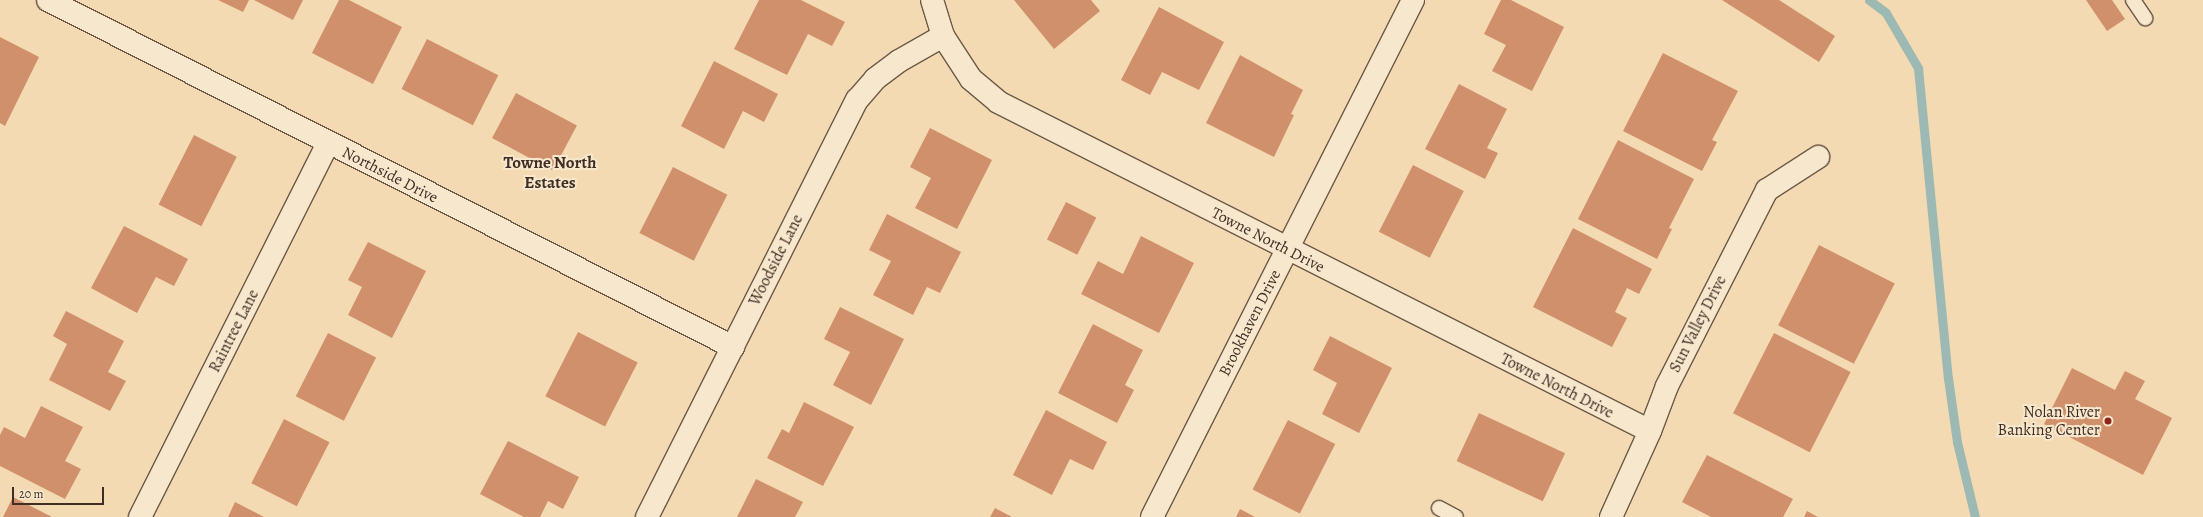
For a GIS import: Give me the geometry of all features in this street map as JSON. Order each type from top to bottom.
[{"type":"street","name":"Northside Drive","points":[[48,0],[328,144],[733,347]]},
{"type":"street","name":"Towne North Drive","points":[[932,0],[943,36],[971,79],[998,102],[1287,250],[1650,431]]},
{"type":"street","name":"Brookhaven Drive","points":[[1152,517],[1414,0]]},
{"type":"street","name":"Woodside Lane","points":[[647,517],[857,100],[875,78],[899,61],[943,36]]},
{"type":"street","name":"Raintree Lane","points":[[140,517],[328,144]]},
{"type":"street","name":"Sun Valley Drive","points":[[1611,517],[1650,431],[1667,386],[1767,190],[1818,156]]},
{"type":"lane","points":[[2133,0],[2145,18]]},
{"type":"lane","points":[[1439,508],[1456,517]]},
{"type":"building","points":[[218,0],[249,0],[243,12]]},
{"type":"building","points":[[254,0],[303,0],[293,20]]},
{"type":"building","points":[[339,0],[349,0],[402,27],[373,84],[312,53]]},
{"type":"building","points":[[759,0],[801,0],[845,22],[832,46],[808,34],[787,75],[734,49]]},
{"type":"building","points":[[1014,0],[1091,0],[1100,11],[1054,49]]},
{"type":"building","points":[[1501,0],[1511,0],[1564,27],[1532,91],[1492,71],[1506,45],[1484,34]]},
{"type":"building","points":[[1722,0],[1779,0],[1835,36],[1819,62]]},
{"type":"building","points":[[2086,0],[2112,0],[2125,19],[2107,31]]},
{"type":"building","points":[[1159,7],[1224,42],[1199,90],[1162,72],[1150,95],[1121,80]]},
{"type":"building","points":[[0,37],[39,57],[5,126],[0,123]]},
{"type":"building","points":[[427,39],[498,75],[473,125],[402,89]]},
{"type":"building","points":[[1663,53],[1738,91],[1712,140],[1717,142],[1702,171],[1623,131]]},
{"type":"building","points":[[1240,55],[1303,90],[1291,114],[1294,115],[1274,157],[1206,123]]},
{"type":"building","points":[[714,61],[778,94],[764,122],[743,111],[724,149],[681,126]]},
{"type":"building","points":[[1459,84],[1507,109],[1487,148],[1498,153],[1485,179],[1425,149]]},
{"type":"building","points":[[516,93],[577,125],[553,170],[492,138]]},
{"type":"building","points":[[930,128],[992,160],[957,229],[915,208],[931,178],[910,167]]},
{"type":"building","points":[[194,135],[237,157],[201,226],[159,204]]},
{"type":"building","points":[[1618,140],[1694,179],[1669,228],[1672,229],[1657,259],[1578,219]]},
{"type":"building","points":[[1413,165],[1464,191],[1430,258],[1379,232]]},
{"type":"building","points":[[673,167],[727,195],[694,261],[639,233]]},
{"type":"building","points":[[1066,202],[1096,217],[1077,255],[1047,239]]},
{"type":"building","points":[[887,214],[961,252],[940,293],[927,287],[913,315],[873,295],[891,261],[869,250]]},
{"type":"building","points":[[124,226],[188,259],[174,286],[156,277],[137,313],[91,288]]},
{"type":"building","points":[[1573,228],[1652,269],[1639,294],[1627,288],[1615,312],[1627,318],[1612,347],[1533,307]]},
{"type":"building","points":[[1141,236],[1194,263],[1159,333],[1081,294],[1098,261],[1123,274]]},
{"type":"building","points":[[368,242],[426,271],[392,338],[348,315],[362,287],[348,280]]},
{"type":"building","points":[[1819,245],[1895,284],[1854,364],[1778,325]]},
{"type":"building","points":[[840,307],[904,339],[871,405],[833,385],[850,352],[824,339]]},
{"type":"building","points":[[66,311],[124,341],[108,372],[126,381],[110,411],[49,380],[67,344],[53,336]]},
{"type":"building","points":[[1093,324],[1143,350],[1125,385],[1134,390],[1117,423],[1058,393]]},
{"type":"building","points":[[578,332],[638,362],[605,427],[545,396]]},
{"type":"building","points":[[328,333],[376,358],[344,421],[296,396]]},
{"type":"building","points":[[1774,333],[1851,372],[1810,452],[1733,413]]},
{"type":"building","points":[[1330,336],[1392,368],[1359,433],[1322,414],[1337,383],[1313,370]]},
{"type":"building","name":"Nolan River Banking Center","points":[[2072,368],[2115,390],[2125,371],[2145,381],[2135,399],[2172,418],[2143,475],[2044,424]]},
{"type":"building","points":[[804,402],[854,427],[823,486],[767,458],[782,429],[789,433]]},
{"type":"building","points":[[41,406],[83,427],[65,461],[81,469],[65,499],[0,466],[0,435],[4,427],[25,438]]},
{"type":"building","points":[[1046,410],[1107,442],[1093,470],[1070,459],[1052,495],[1013,475]]},
{"type":"building","points":[[1479,413],[1565,453],[1543,501],[1457,461]]},
{"type":"building","points":[[284,419],[329,442],[297,506],[251,483]]},
{"type":"building","points":[[1288,420],[1335,444],[1300,514],[1253,489]]},
{"type":"building","points":[[508,441],[579,477],[563,509],[548,501],[540,517],[524,517],[480,494]]},
{"type":"building","points":[[1707,455],[1793,499],[1783,517],[1711,517],[1682,502]]},
{"type":"building","points":[[756,479],[803,502],[795,517],[737,517]]},
{"type":"building","points":[[13,497],[52,517],[3,517]]},
{"type":"building","points":[[235,502],[264,517],[228,517]]},
{"type":"building","points":[[995,508],[1012,517],[990,517]]},
{"type":"building","points":[[1240,509],[1255,517],[1236,517]]},
{"type":"building","points":[[1807,511],[1818,517],[1804,517]]},
{"type":"waterway","points":[[1869,0],[1886,13],[1918,68],[1948,378],[1957,442],[1975,517]]},
{"type":"place","name":"Nolan River Banking Center","points":[[2108,421]]},
{"type":"district","name":"Towne North Estates","points":[[550,173]]}]
